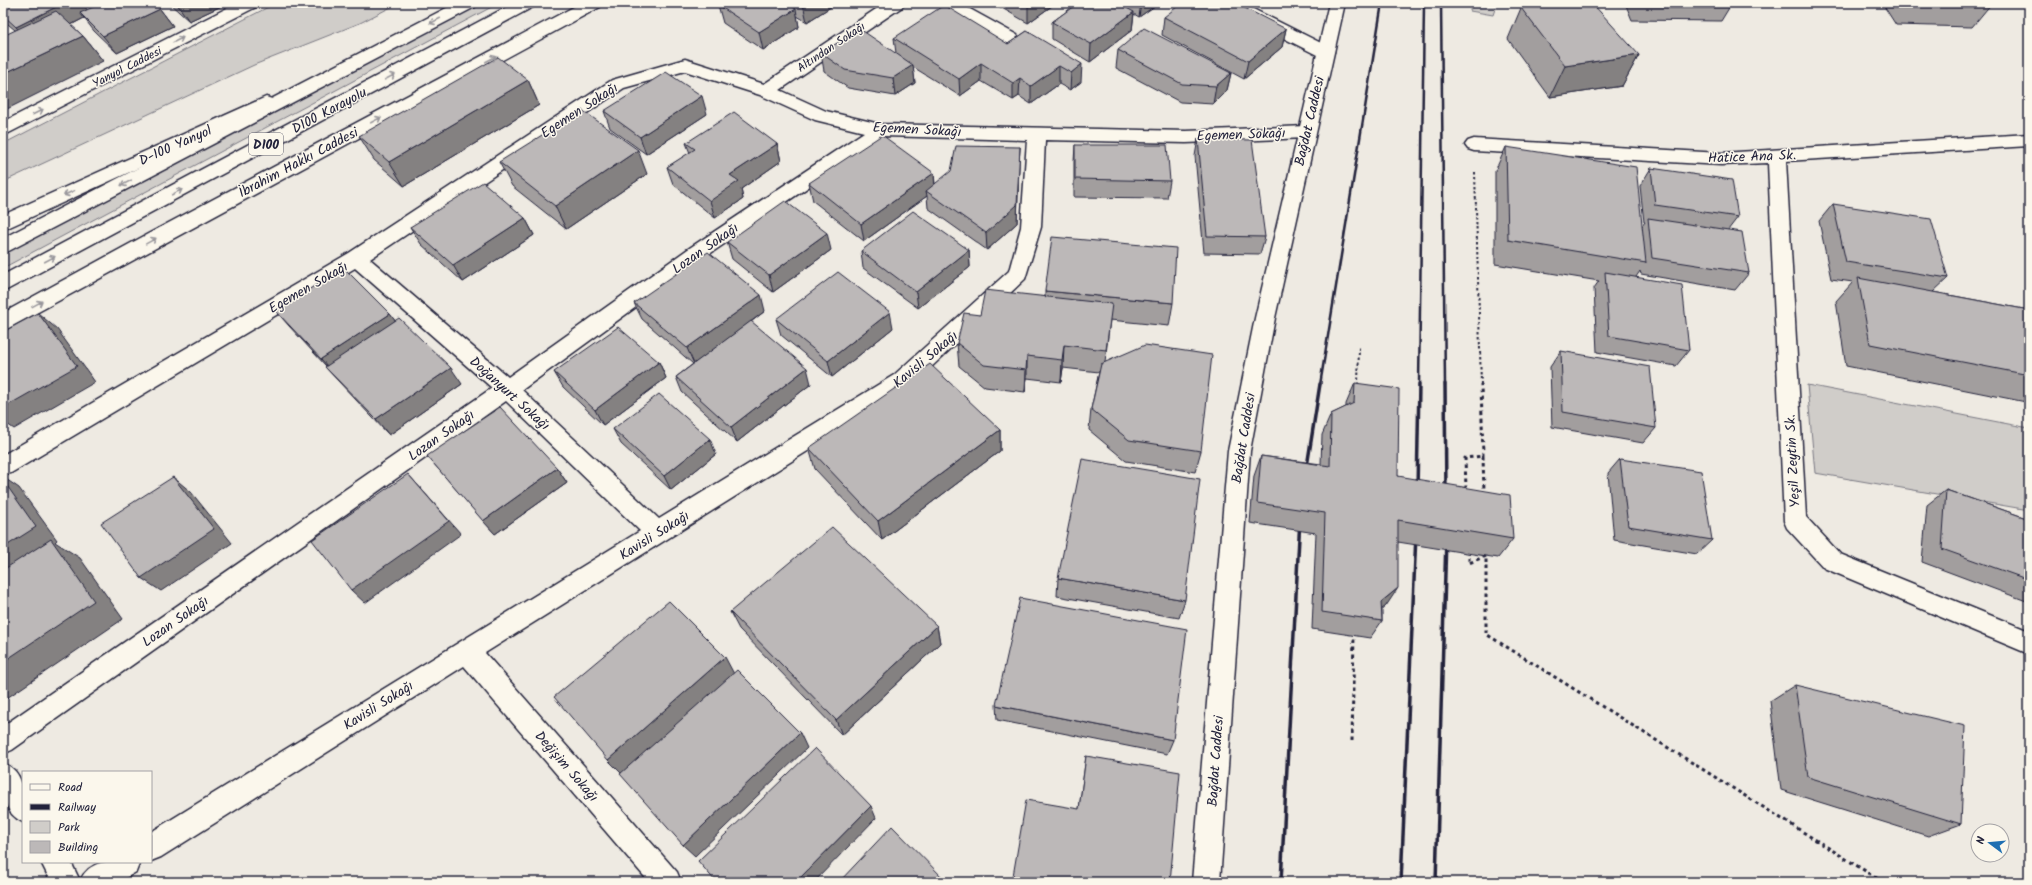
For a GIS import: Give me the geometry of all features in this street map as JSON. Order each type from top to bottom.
[{"type":"main road","name":"Yanyol Caddesi","points":[[3,130],[250,3]]},
{"type":"main road","name":"D100","points":[[3,247],[469,3]]},
{"type":"main road","name":"D100 Karayolu","points":[[3,284],[528,3]]},
{"type":"main road","name":"İbrahim Hakkı Caddesi","points":[[3,323],[153,240],[594,3]]},
{"type":"main road","name":"Altından Sokağı","points":[[766,91],[896,3]]},
{"type":"main road","points":[[947,3],[1011,39]]},
{"type":"main road","points":[[1228,3],[1325,52]]},
{"type":"main road","name":"Bağdat Caddesi","points":[[1206,882],[1239,451],[1265,318],[1306,132],[1337,3]]},
{"type":"main road","name":"Egemen Sokağı","points":[[3,466],[356,258],[618,84],[685,65],[766,91],[821,116],[880,130],[1186,137],[1306,132]]},
{"type":"main road","name":"Lozan Sokağı","points":[[3,741],[507,388],[695,254],[880,130]]},
{"type":"main road","name":"Kavisli Sokağı","points":[[152,846],[466,650],[658,533],[902,381],[1018,274],[1031,227],[1036,134]]},
{"type":"main road","name":"Hatice Ana Sk.","points":[[1474,146],[1721,159],[2029,140]]},
{"type":"main road","name":"Yeşil Zeytin Sk.","points":[[1777,156],[1795,520],[1832,561],[2029,643]]},
{"type":"main road","name":"Doğanyurt Sokağı","points":[[356,258],[507,388],[658,533]]},
{"type":"main road","name":"Değişim Sokağı","points":[[466,650],[667,882]]},
{"type":"main road","points":[[3,776],[22,807]]},
{"type":"main road","points":[[56,863],[67,882]]},
{"type":"main road","points":[[94,882],[124,863]]},
{"type":"lane","name":"D-100 Yanyol","points":[[3,223],[347,67]]},
{"type":"path","points":[[1474,146],[1484,498]]},
{"type":"path","points":[[1358,392],[1359,347]]},
{"type":"path","points":[[1467,496],[1465,458],[1484,456]]},
{"type":"path","points":[[1468,548],[1469,563],[1486,556]]},
{"type":"path","points":[[1486,551],[1486,634],[1883,882]]},
{"type":"path","points":[[1352,741],[1354,628]]},
{"type":"green space","points":[[276,3],[399,3],[360,23],[254,65],[3,182],[3,144]]},
{"type":"green space","points":[[475,3],[499,3],[3,268],[3,249]]},
{"type":"green space","points":[[1471,3],[1497,3],[1493,15],[1470,11]]},
{"type":"green space","points":[[1807,385],[2029,428],[2029,510],[1815,473]]},
{"type":"building","points":[[3,3],[64,3],[16,27],[3,15]]},
{"type":"building","points":[[102,3],[154,3],[160,9],[103,36],[80,13]]},
{"type":"building","points":[[722,3],[787,3],[796,9],[759,32],[718,5]]},
{"type":"building","points":[[1078,3],[1117,3],[1134,12],[1091,44],[1052,22]]},
{"type":"building","points":[[1182,3],[1235,3],[1286,29],[1248,61],[1164,17]]},
{"type":"building","points":[[1556,3],[1592,3],[1639,55],[1565,66],[1521,8]]},
{"type":"building","points":[[944,5],[1008,44],[1027,31],[1082,64],[1071,73],[1059,66],[1031,86],[1020,78],[1013,83],[981,63],[959,79],[894,38]]},
{"type":"building","points":[[56,11],[83,36],[3,74],[3,36]]},
{"type":"building","points":[[1144,28],[1231,73],[1216,86],[1182,84],[1118,50]]},
{"type":"building","points":[[860,29],[913,65],[893,78],[845,70],[821,53]]},
{"type":"building","points":[[498,57],[528,80],[389,162],[359,136]]},
{"type":"building","points":[[666,72],[702,96],[640,137],[604,111]]},
{"type":"building","points":[[582,110],[638,150],[555,206],[499,162]]},
{"type":"building","points":[[734,112],[777,144],[730,175],[739,181],[710,201],[667,167],[695,149],[686,143]]},
{"type":"building","points":[[882,135],[934,173],[861,224],[809,183]]},
{"type":"building","points":[[1198,139],[1252,140],[1265,237],[1207,236]]},
{"type":"building","points":[[1075,145],[1167,145],[1170,181],[1075,179]]},
{"type":"building","points":[[956,146],[1020,147],[1017,205],[986,233],[926,191],[951,171]]},
{"type":"building","points":[[1506,147],[1636,167],[1646,263],[1508,240]]},
{"type":"building","points":[[1651,168],[1732,180],[1738,217],[1655,205]]},
{"type":"building","points":[[483,182],[525,218],[453,265],[410,227]]},
{"type":"building","points":[[785,201],[827,233],[769,275],[727,242]]},
{"type":"building","points":[[1833,204],[1931,219],[1948,278],[1846,262]]},
{"type":"building","points":[[913,211],[969,250],[916,292],[861,251]]},
{"type":"building","points":[[1648,218],[1742,232],[1749,273],[1652,258]]},
{"type":"building","points":[[1052,237],[1176,248],[1173,303],[1045,291]]},
{"type":"building","points":[[708,252],[761,295],[687,348],[634,303]]},
{"type":"building","points":[[344,268],[390,314],[321,359],[275,310]]},
{"type":"building","points":[[838,272],[890,312],[828,361],[776,319]]},
{"type":"building","points":[[1605,272],[1682,285],[1689,350],[1609,336]]},
{"type":"building","points":[[1858,278],[2029,310],[2029,375],[1870,344]]},
{"type":"building","points":[[985,290],[1112,304],[1106,350],[1064,345],[1062,360],[1027,356],[1026,370],[984,365],[957,343],[964,313],[980,315]]},
{"type":"building","points":[[38,313],[77,366],[3,408],[3,332]]},
{"type":"building","points":[[399,318],[451,368],[376,419],[325,367]]},
{"type":"building","points":[[751,321],[807,368],[731,427],[676,377]]},
{"type":"building","points":[[618,327],[659,362],[595,410],[554,372]]},
{"type":"building","points":[[1145,345],[1212,355],[1201,451],[1129,440],[1091,409],[1101,364]]},
{"type":"building","points":[[1561,351],[1650,367],[1656,428],[1563,412]]},
{"type":"building","points":[[930,364],[1000,430],[878,521],[809,448]]},
{"type":"building","points":[[1355,383],[1399,389],[1398,476],[1510,495],[1513,539],[1398,520],[1398,588],[1381,602],[1382,621],[1322,612],[1325,513],[1257,503],[1261,456],[1330,466],[1331,414],[1354,403]]},
{"type":"building","points":[[659,394],[710,439],[664,476],[613,429]]},
{"type":"building","points":[[500,407],[557,468],[483,521],[427,456]]},
{"type":"building","points":[[1082,459],[1200,479],[1185,600],[1058,578]]},
{"type":"building","points":[[1620,459],[1701,471],[1712,540],[1628,526]]},
{"type":"building","points":[[408,474],[449,521],[351,590],[312,540]]},
{"type":"building","points":[[173,477],[214,529],[141,578],[101,523]]},
{"type":"building","points":[[3,480],[36,527],[3,548]]},
{"type":"building","points":[[1946,490],[2029,519],[2029,580],[1942,549]]},
{"type":"building","points":[[832,527],[937,626],[836,720],[730,612]]},
{"type":"building","points":[[51,539],[94,601],[3,662],[3,570]]},
{"type":"building","points":[[1020,598],[1187,629],[1173,740],[996,705]]},
{"type":"building","points":[[669,601],[725,657],[608,760],[554,697]]},
{"type":"building","points":[[737,670],[800,733],[683,845],[620,774]]},
{"type":"building","points":[[1795,685],[1965,726],[1961,824],[1808,777]]},
{"type":"building","points":[[815,748],[871,806],[796,882],[716,882],[698,861]]},
{"type":"building","points":[[1086,756],[1180,772],[1170,882],[1012,882],[1026,800],[1079,809]]},
{"type":"building","points":[[892,826],[947,882],[839,882]]},
{"type":"railway","points":[[1320,385],[1382,3]]},
{"type":"railway","points":[[1419,385],[1424,3]]},
{"type":"railway","points":[[1441,3],[1445,385]]},
{"type":"railway","points":[[1306,473],[1320,384]]},
{"type":"railway","points":[[1417,490],[1419,384]]},
{"type":"railway","points":[[1445,384],[1446,496]]},
{"type":"railway","points":[[1281,882],[1300,518]]},
{"type":"railway","points":[[1401,882],[1416,534]]},
{"type":"railway","points":[[1436,882],[1446,538]]}]
